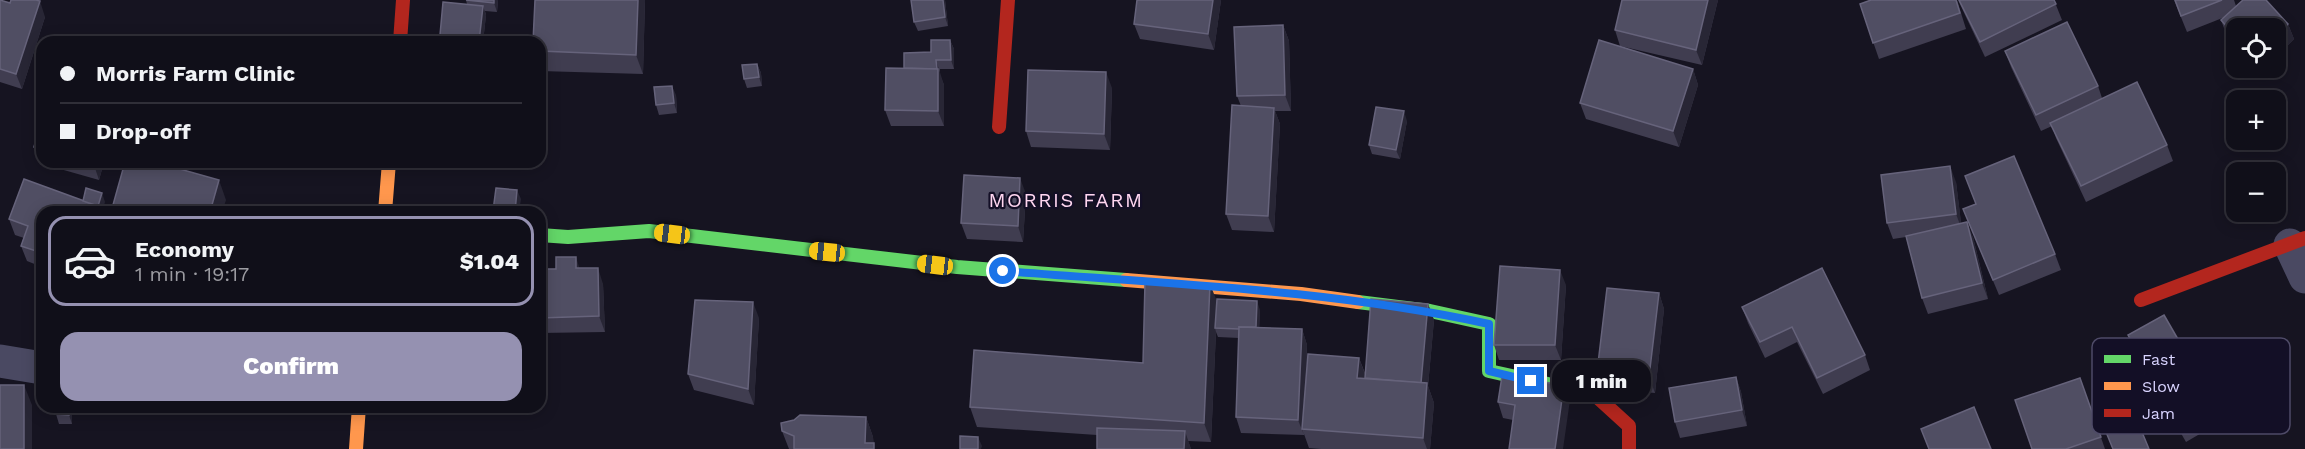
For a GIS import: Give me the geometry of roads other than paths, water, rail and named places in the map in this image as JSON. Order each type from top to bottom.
[{"type":"street","points":[[400,36],[403,0]]},
{"type":"street","points":[[999,126],[1008,0]]},
{"type":"street","points":[[385,206],[389,168]]},
{"type":"street","points":[[546,235],[568,237],[649,231],[957,267],[1301,294],[1430,311],[1489,324],[1489,371],[1594,395],[1629,426],[1629,449]]},
{"type":"street","points":[[2141,300],[2297,242],[2305,277]]},
{"type":"street","points":[[0,361],[36,367]]},
{"type":"street","points":[[356,449],[359,413]]},
{"type":"district","name":"MORRIS FARM","points":[[1066,200]]}]
